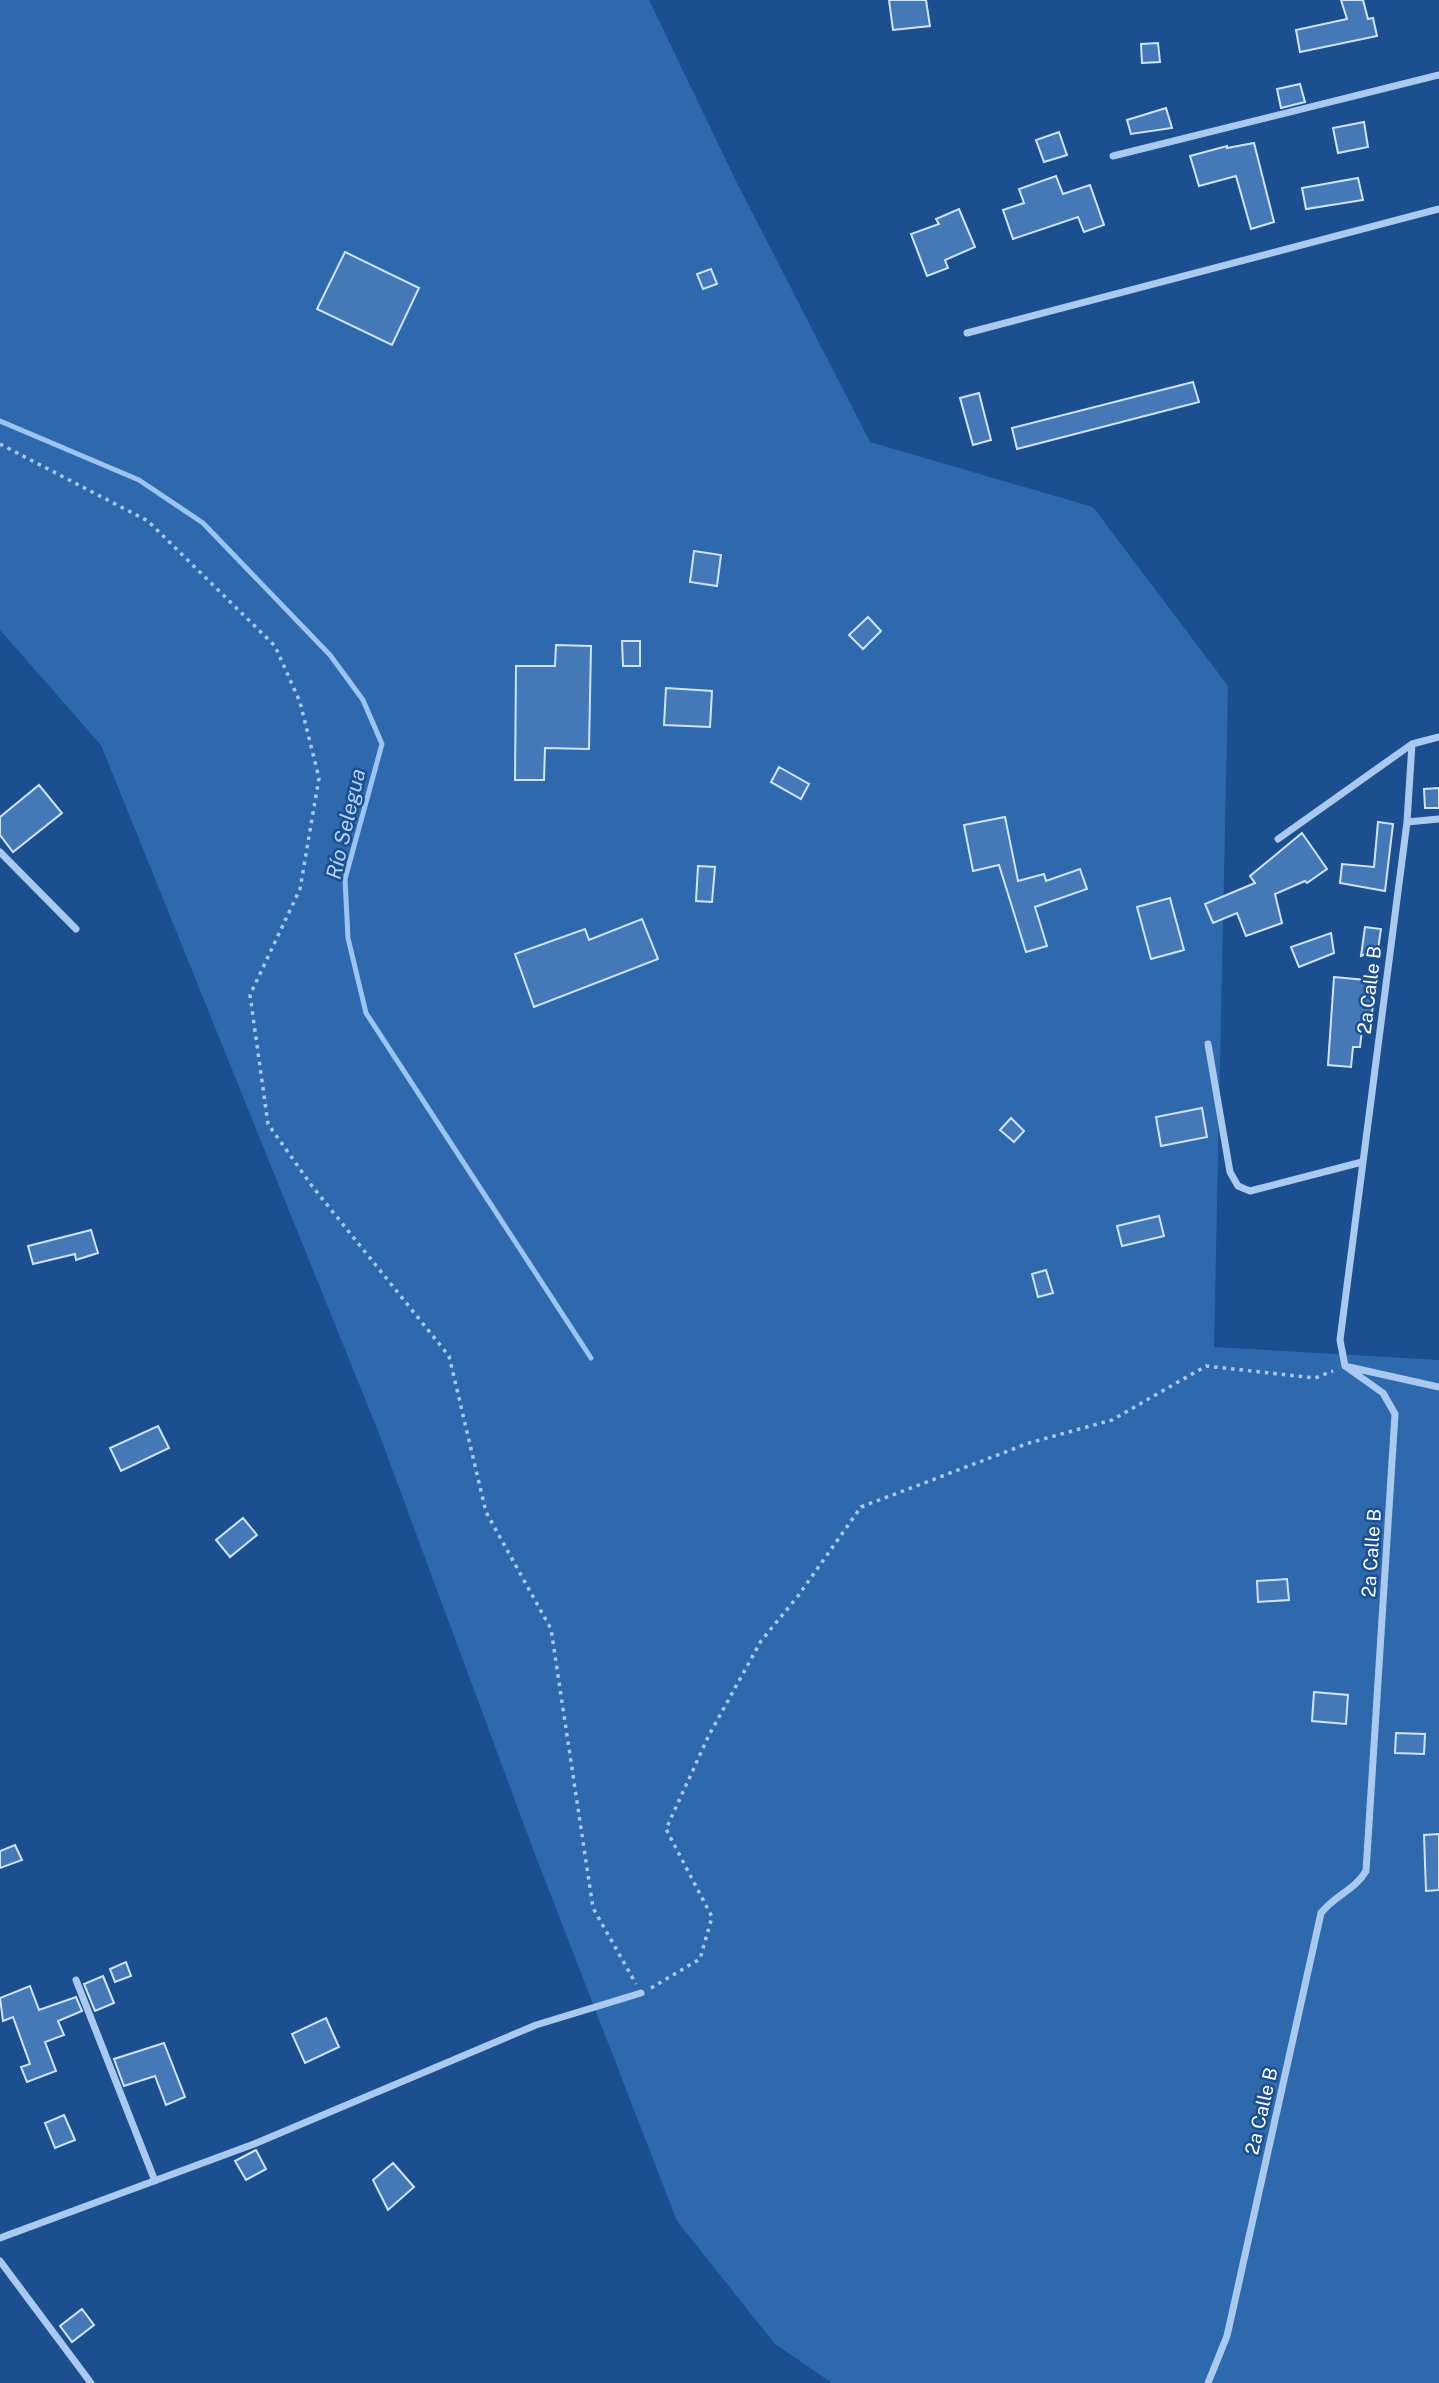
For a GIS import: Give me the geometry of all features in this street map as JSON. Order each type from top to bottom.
[{"type":"street","points":[[1113,156],[1439,75]]},
{"type":"street","points":[[967,333],[1439,209]]},
{"type":"street","points":[[1278,839],[1412,744],[1439,737]]},
{"type":"street","name":"2a Calle B","points":[[1208,2383],[1227,2336],[1321,1913],[1331,1899],[1358,1885],[1366,1871],[1395,1414],[1383,1394],[1345,1366],[1340,1340],[1407,822],[1412,744]]},
{"type":"street","points":[[1407,822],[1439,819]]},
{"type":"street","points":[[0,852],[76,929]]},
{"type":"street","points":[[1208,1044],[1230,1172],[1238,1186],[1250,1191],[1362,1162]]},
{"type":"street","points":[[1345,1366],[1439,1387]]},
{"type":"street","points":[[76,1980],[155,2181]]},
{"type":"street","points":[[0,2238],[304,2123],[536,2025],[641,1993]]},
{"type":"street","points":[[0,2261],[91,2383]]},
{"type":"path","points":[[0,444],[148,521],[275,646],[300,702],[319,778],[300,890],[250,995],[268,1124],[312,1186],[449,1356],[486,1513],[551,1629],[593,1908],[641,1993],[699,1959],[712,1917],[666,1829],[709,1735],[761,1641],[798,1596],[861,1507],[1029,1443],[1112,1420],[1206,1366],[1315,1378],[1345,1366]]},
{"type":"shaded area","points":[[0,0],[649,0],[735,179],[870,442],[1093,507],[1228,686],[1214,1347],[1439,1360],[1439,2383],[832,2383],[775,2344],[677,2221],[533,1849],[378,1431],[101,745],[0,630]]},
{"type":"building","points":[[889,0],[926,0],[930,26],[893,30]]},
{"type":"building","points":[[1341,0],[1363,0],[1368,19],[1373,18],[1377,36],[1300,52],[1296,30],[1347,19]]},
{"type":"building","points":[[1158,43],[1160,62],[1142,63],[1141,44]]},
{"type":"building","points":[[1300,84],[1305,102],[1281,108],[1277,89]]},
{"type":"building","points":[[1166,108],[1172,128],[1131,134],[1127,120]]},
{"type":"building","points":[[1364,122],[1368,147],[1338,153],[1333,128]]},
{"type":"building","points":[[1059,132],[1067,155],[1044,162],[1036,140]]},
{"type":"building","points":[[1254,143],[1274,222],[1251,229],[1236,176],[1199,186],[1190,156],[1227,146]]},
{"type":"building","points":[[1056,176],[1063,194],[1090,185],[1104,225],[1084,232],[1078,217],[1013,239],[1003,210],[1024,203],[1019,189]]},
{"type":"building","points":[[1358,178],[1363,200],[1306,209],[1302,188]]},
{"type":"building","points":[[959,209],[975,247],[945,260],[948,268],[927,276],[911,234],[939,224],[936,219]]},
{"type":"building","points":[[345,252],[419,288],[392,345],[317,309]]},
{"type":"building","points":[[711,269],[717,284],[703,289],[697,274]]},
{"type":"building","points":[[1193,382],[1199,402],[1017,449],[1012,428]]},
{"type":"building","points":[[979,393],[991,440],[973,445],[960,398]]},
{"type":"building","points":[[694,551],[721,555],[717,586],[690,582]]},
{"type":"building","points":[[868,617],[881,631],[863,649],[849,635]]},
{"type":"building","points":[[622,641],[640,641],[640,666],[623,666]]},
{"type":"building","points":[[556,645],[591,646],[589,749],[545,748],[544,780],[515,780],[516,666],[555,666]]},
{"type":"building","points":[[666,688],[712,691],[710,727],[664,725]]},
{"type":"building","points":[[779,767],[809,784],[801,799],[771,782]]},
{"type":"building","points":[[39,785],[62,813],[13,852],[0,835],[0,817]]},
{"type":"building","points":[[1439,788],[1439,808],[1425,808],[1424,789]]},
{"type":"building","points":[[1005,817],[1018,881],[1044,874],[1046,881],[1080,869],[1087,889],[1035,907],[1047,946],[1026,952],[999,865],[973,871],[964,825]]},
{"type":"building","points":[[1378,822],[1393,824],[1385,891],[1340,883],[1342,864],[1374,867]]},
{"type":"building","points":[[1302,833],[1327,869],[1307,883],[1305,881],[1275,894],[1282,923],[1246,936],[1237,913],[1213,923],[1205,904],[1255,883],[1250,876]]},
{"type":"building","points":[[698,866],[715,867],[712,902],[696,901]]},
{"type":"building","points":[[1170,898],[1184,950],[1151,959],[1137,907]]},
{"type":"building","points":[[642,919],[658,959],[534,1007],[515,954],[585,929],[589,940]]},
{"type":"building","points":[[1365,927],[1381,929],[1378,949],[1361,956]]},
{"type":"building","points":[[1331,933],[1334,953],[1299,967],[1291,947]]},
{"type":"building","points":[[1334,977],[1376,981],[1371,1021],[1363,1020],[1360,1047],[1353,1047],[1351,1067],[1328,1065]]},
{"type":"building","points":[[1202,1108],[1207,1137],[1161,1146],[1156,1117]]},
{"type":"building","points":[[1011,1118],[1024,1131],[1014,1142],[1000,1130]]},
{"type":"building","points":[[1159,1216],[1164,1236],[1122,1246],[1117,1226]]},
{"type":"building","points":[[91,1230],[98,1253],[76,1260],[75,1254],[33,1264],[28,1246]]},
{"type":"building","points":[[1046,1270],[1053,1293],[1038,1297],[1032,1274]]},
{"type":"building","points":[[158,1426],[169,1448],[121,1471],[110,1448]]},
{"type":"building","points":[[243,1518],[257,1535],[230,1557],[216,1540]]},
{"type":"building","points":[[1287,1579],[1289,1600],[1258,1602],[1257,1581]]},
{"type":"building","points":[[1314,1692],[1348,1695],[1346,1724],[1312,1721]]},
{"type":"building","points":[[1396,1733],[1425,1734],[1424,1754],[1395,1753]]},
{"type":"building","points":[[1439,1834],[1439,1890],[1426,1891],[1424,1835]]},
{"type":"building","points":[[15,1845],[22,1860],[0,1868],[0,1851]]},
{"type":"building","points":[[126,1962],[131,1976],[115,1982],[110,1969]]},
{"type":"building","points":[[103,1976],[114,2003],[95,2011],[84,1984]]},
{"type":"building","points":[[30,1986],[39,2010],[76,1997],[82,2011],[58,2021],[64,2035],[45,2042],[56,2071],[27,2082],[21,2067],[30,2064],[13,2017],[3,2021],[0,1998]]},
{"type":"building","points":[[326,2018],[339,2047],[305,2063],[292,2034]]},
{"type":"building","points":[[164,2043],[185,2097],[166,2105],[155,2076],[124,2086],[114,2059]]},
{"type":"building","points":[[64,2115],[75,2140],[55,2148],[45,2123]]},
{"type":"building","points":[[256,2150],[266,2169],[246,2180],[235,2161]]},
{"type":"building","points":[[393,2163],[414,2187],[388,2210],[373,2180]]},
{"type":"building","points":[[82,2309],[94,2325],[72,2342],[60,2326]]},
{"type":"waterway","name":"Río Selegua","points":[[0,421],[139,480],[203,523],[330,655],[363,700],[382,744],[345,879],[348,938],[366,1013],[591,1358]]}]
